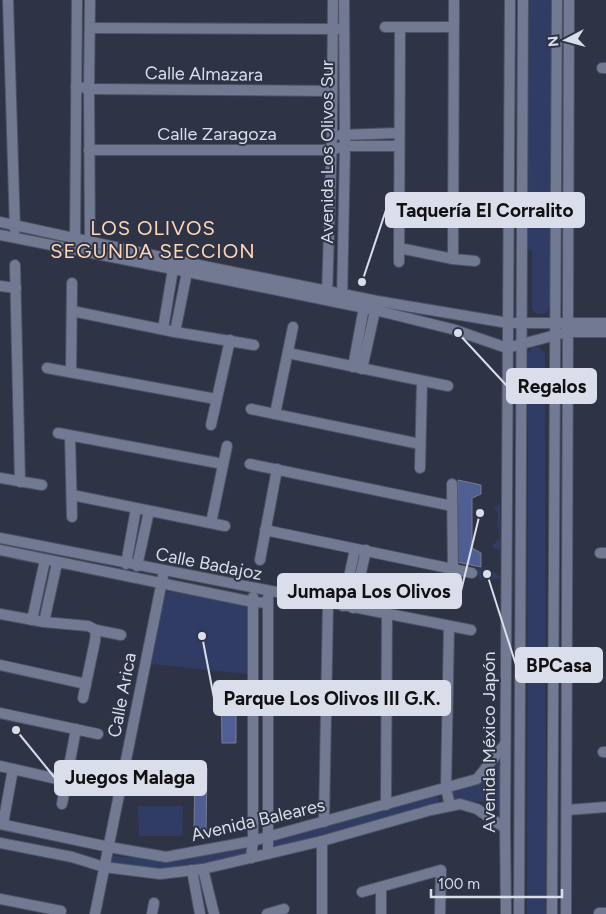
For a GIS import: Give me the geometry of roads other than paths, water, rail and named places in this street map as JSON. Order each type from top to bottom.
[{"type":"street","points":[[8,0],[15,239]]},
{"type":"street","points":[[75,250],[76,0]]},
{"type":"street","points":[[90,0],[90,253]]},
{"type":"street","name":"Avenida Los Olivos Sur","points":[[333,0],[338,29],[345,134],[342,299]]},
{"type":"street","name":"Avenida Los Olivos Sur","points":[[327,295],[332,91],[338,29],[344,0]]},
{"type":"street","name":"Avenida México Japón","points":[[506,914],[505,744],[510,0]]},
{"type":"street","name":"Avenida México Japón","points":[[520,914],[523,0]]},
{"type":"street","points":[[552,914],[557,0]]},
{"type":"street","points":[[566,914],[569,0]]},
{"type":"street","points":[[453,259],[454,1]]},
{"type":"street","points":[[385,27],[454,27]]},
{"type":"street","points":[[90,28],[338,29]]},
{"type":"street","points":[[399,262],[400,28]]},
{"type":"street","name":"Calle Almazara","points":[[76,86],[89,89],[332,91]]},
{"type":"street","points":[[332,136],[399,133]]},
{"type":"street","name":"Calle Zaragoza","points":[[89,150],[331,150],[345,146],[399,146]]},
{"type":"street","points":[[0,222],[75,238],[188,268],[370,305],[452,328],[508,348],[556,335],[567,328],[606,323]]},
{"type":"street","points":[[0,236],[90,253],[174,264]]},
{"type":"street","points":[[399,248],[453,259],[475,261]]},
{"type":"street","points":[[163,330],[174,264]]},
{"type":"street","points":[[15,265],[20,482]]},
{"type":"street","points":[[175,332],[188,268]]},
{"type":"street","points":[[72,283],[72,372]]},
{"type":"street","points":[[0,286],[16,288]]},
{"type":"street","points":[[370,305],[508,323],[556,322],[567,328],[606,332]]},
{"type":"street","points":[[358,368],[370,305]]},
{"type":"street","points":[[72,311],[163,330],[254,345]]},
{"type":"street","points":[[275,414],[293,327]]},
{"type":"street","points":[[211,425],[230,340]]},
{"type":"street","points":[[288,354],[448,386]]},
{"type":"street","points":[[47,368],[216,399]]},
{"type":"street","points":[[420,468],[422,381]]},
{"type":"street","points":[[251,409],[420,444]]},
{"type":"street","points":[[58,433],[223,464]]},
{"type":"street","points":[[70,436],[72,517]]},
{"type":"street","points":[[211,524],[227,446]]},
{"type":"street","points":[[250,464],[452,506]]},
{"type":"street","points":[[260,560],[277,469]]},
{"type":"street","points":[[0,478],[42,485]]},
{"type":"street","points":[[507,481],[521,481]]},
{"type":"street","points":[[452,484],[453,569]]},
{"type":"street","points":[[72,495],[225,526]]},
{"type":"street","points":[[131,565],[136,509]]},
{"type":"street","points":[[131,565],[149,512]]},
{"type":"street","points":[[265,530],[472,574]]},
{"type":"street","name":"Calle Badajoz","points":[[0,538],[471,630]]},
{"type":"street","points":[[348,607],[355,549]]},
{"type":"street","name":"Calle Badajoz","points":[[0,550],[268,604]]},
{"type":"street","points":[[348,607],[366,550]]},
{"type":"street","points":[[32,620],[45,560]]},
{"type":"street","points":[[44,622],[57,563]]},
{"type":"street","name":"Calle Arica","points":[[95,914],[164,571]]},
{"type":"street","points":[[251,858],[253,841],[254,589]]},
{"type":"street","points":[[268,591],[268,854]]},
{"type":"street","points":[[324,822],[328,603]]},
{"type":"street","points":[[0,614],[44,622],[88,626],[96,630],[121,635]]},
{"type":"street","points":[[386,805],[387,614]]},
{"type":"street","points":[[506,618],[520,619]]},
{"type":"street","points":[[449,626],[446,788],[450,806]]},
{"type":"street","points":[[83,698],[96,630]]},
{"type":"street","points":[[0,665],[86,684]]},
{"type":"street","points":[[0,713],[98,734]]},
{"type":"street","points":[[253,713],[268,714]]},
{"type":"street","points":[[62,804],[76,729]]},
{"type":"street","name":"Avenida Baleares","points":[[2,824],[108,847],[166,857],[253,841],[477,779],[505,744]]},
{"type":"street","points":[[0,767],[66,781]]},
{"type":"street","points":[[2,824],[13,769]]},
{"type":"street","name":"Avenida Baleares","points":[[0,844],[72,857],[104,867],[160,874],[203,869],[251,858],[460,804],[477,809],[505,828]]},
{"type":"street","points":[[567,810],[606,807]]},
{"type":"street","points":[[322,841],[322,914]]},
{"type":"street","points":[[203,869],[214,914]]},
{"type":"street","points":[[192,870],[200,914]]},
{"type":"street","points":[[362,892],[441,870],[440,914]]},
{"type":"street","points":[[381,887],[381,914]]},
{"type":"street","points":[[0,899],[40,910],[61,911]]},
{"type":"street","points":[[152,914],[154,903]]},
{"type":"street","points":[[267,914],[284,909]]},
{"type":"place","name":"Taquería El Corralito","points":[[362,282]]},
{"type":"place","name":"Regalos","points":[[458,333]]},
{"type":"place","name":"Jumapa Los Olivos","points":[[480,513]]},
{"type":"place","name":"BPCasa","points":[[487,574]]},
{"type":"place","name":"Parque Los Olivos III G.K.","points":[[202,636]]},
{"type":"place","name":"Juegos Malaga","points":[[16,730]]},
{"type":"district","name":"LOS OLIVOS SEGUNDA SECCION","points":[[153,240]]}]
